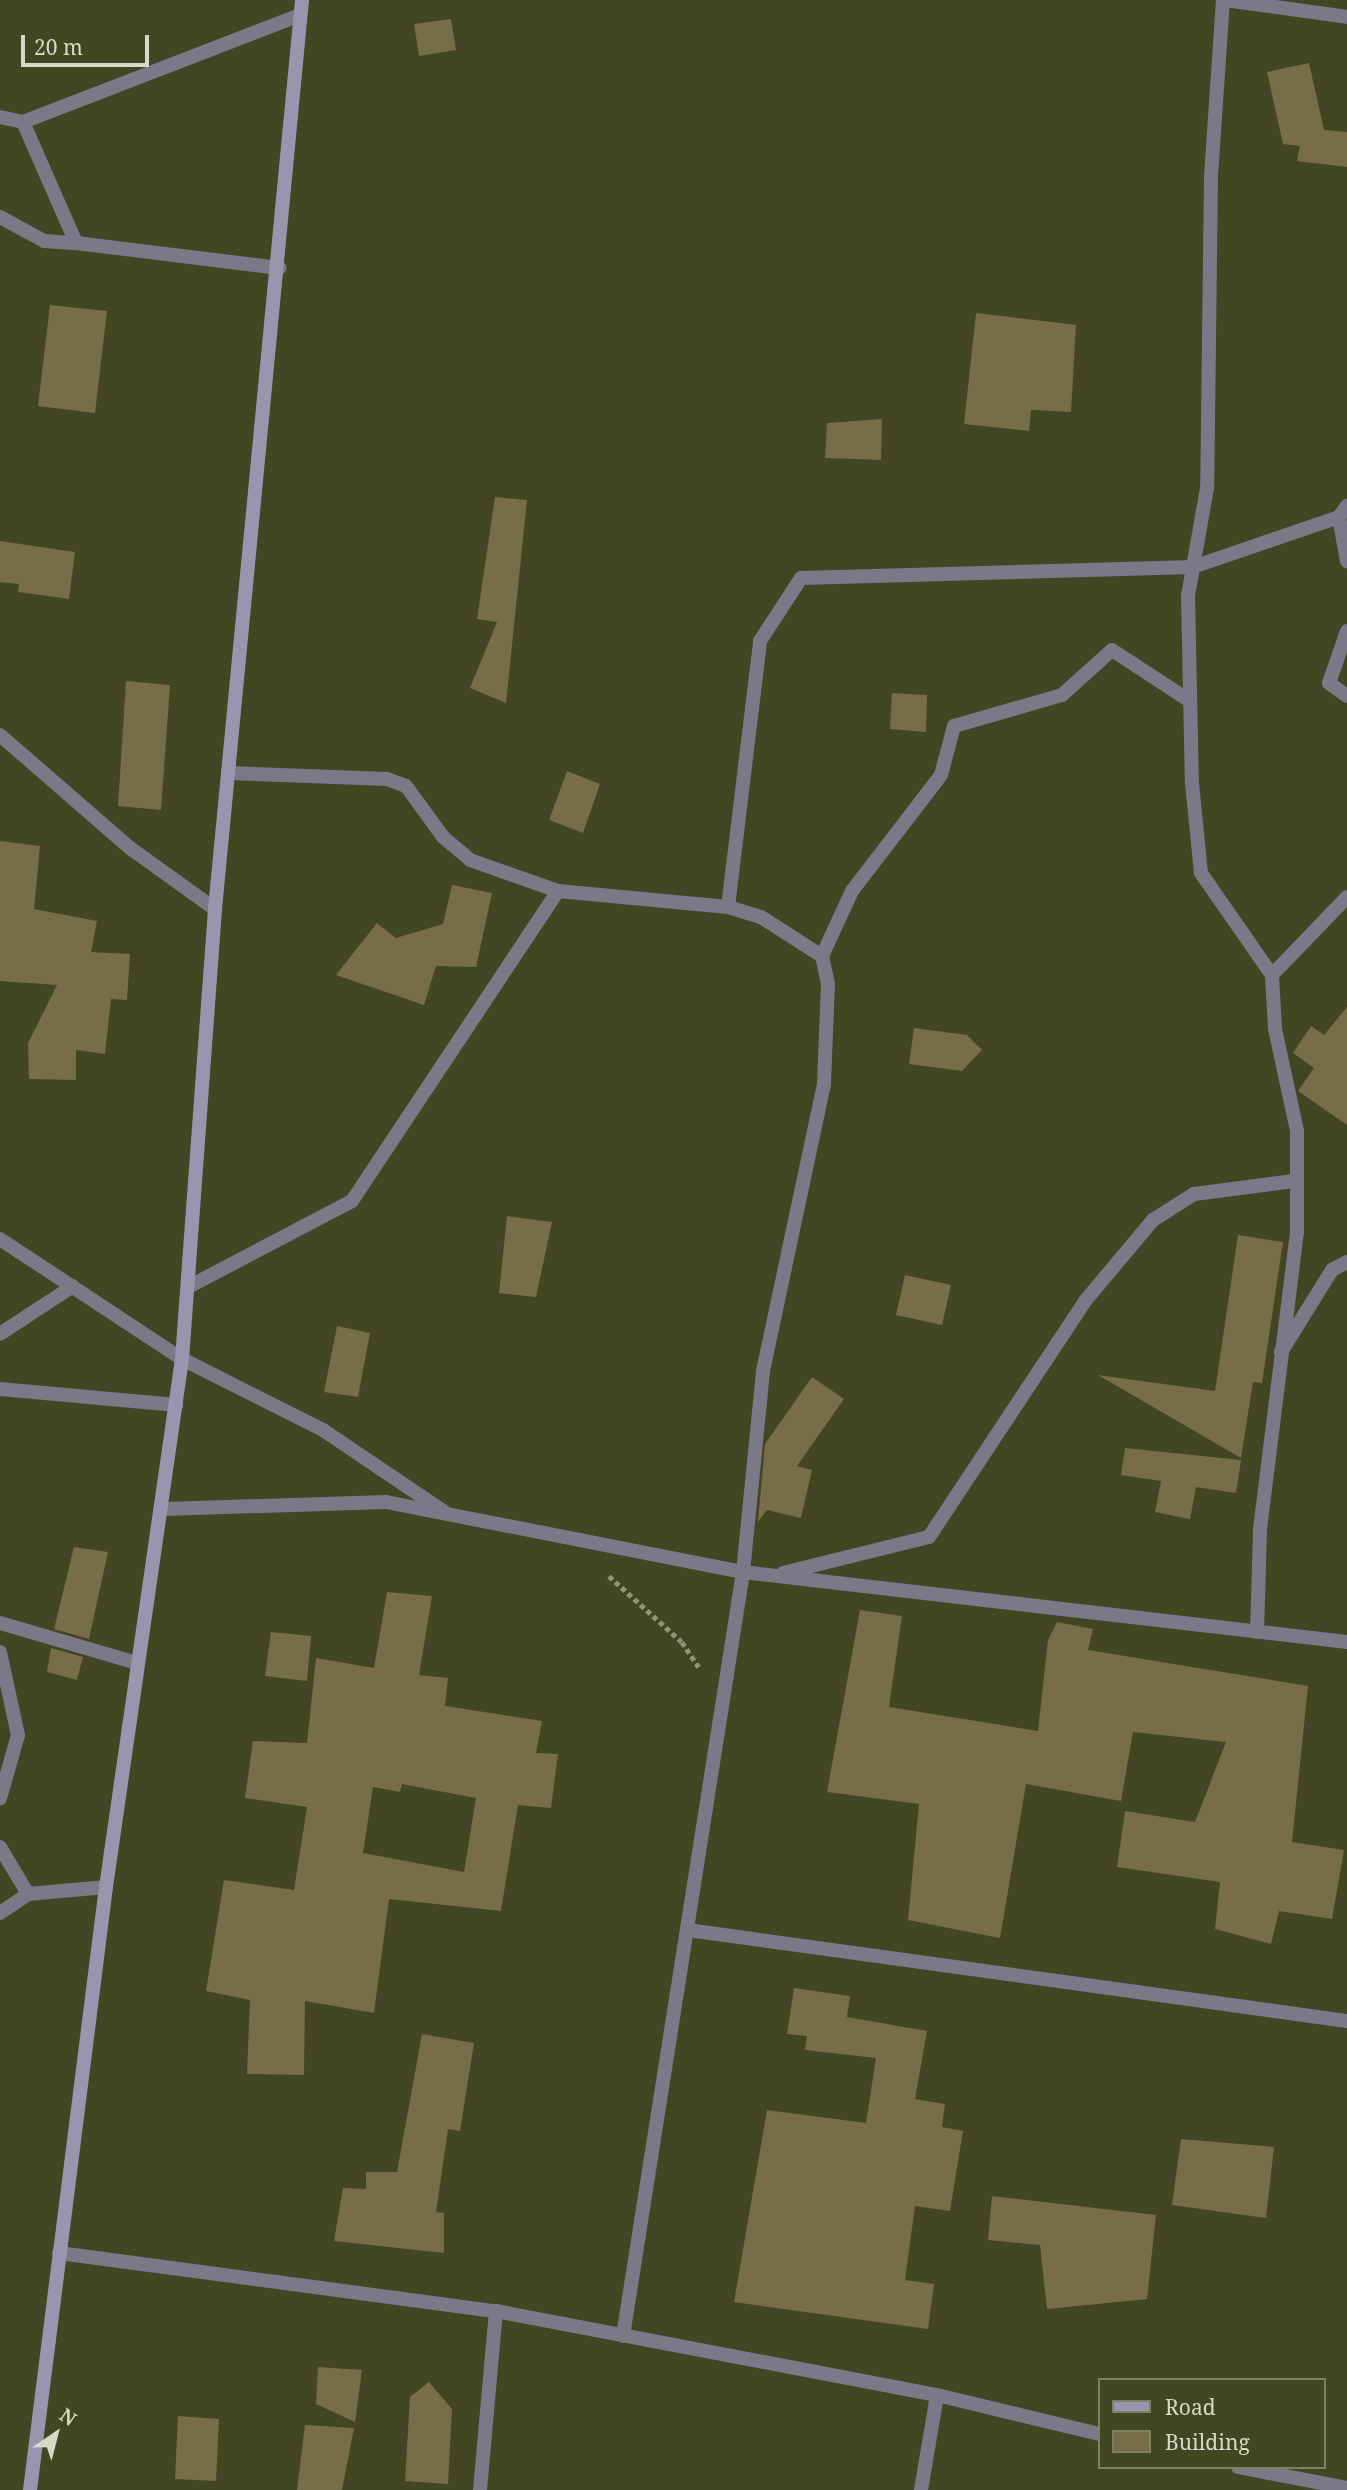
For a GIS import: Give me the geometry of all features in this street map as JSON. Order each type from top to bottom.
[{"type":"main road","points":[[30,2490],[106,1886],[137,1663],[164,1509],[190,1286],[215,909],[279,268],[301,7]]},
{"type":"street","points":[[1258,1632],[1260,1531],[1297,1232],[1294,1181],[1297,1131],[1275,1029],[1272,975],[1201,873],[1191,701],[1193,567],[1207,488],[1211,176],[1224,0],[1347,17]]},
{"type":"street","points":[[0,117],[23,122],[301,7]]},
{"type":"street","points":[[23,122],[76,243]]},
{"type":"street","points":[[0,217],[44,242],[76,243],[279,268]]},
{"type":"street","points":[[728,907],[760,641],[801,578],[1193,567],[1343,511],[1347,561]]},
{"type":"street","points":[[1347,631],[1329,683],[1347,696]]},
{"type":"street","points":[[623,2336],[743,1572],[763,1371],[824,1083],[828,984],[822,956],[852,891],[940,775],[954,726],[1062,695],[1112,650],[1191,701]]},
{"type":"street","points":[[0,735],[130,848],[215,909]]},
{"type":"street","points":[[228,773],[387,779],[406,786],[443,837],[470,860],[558,891],[728,907],[761,917],[822,956]]},
{"type":"street","points":[[190,1286],[352,1201],[558,891]]},
{"type":"street","points":[[1272,975],[1347,897]]},
{"type":"street","points":[[775,1576],[929,1537],[1085,1301],[1153,1220],[1194,1194],[1294,1181]]},
{"type":"street","points":[[0,1239],[182,1359],[323,1430],[447,1514]]},
{"type":"street","points":[[1280,1353],[1332,1269],[1347,1262]]},
{"type":"street","points":[[0,1334],[73,1286]]},
{"type":"street","points":[[0,1389],[176,1405]]},
{"type":"street","points":[[164,1509],[386,1502],[743,1572],[1347,1642]]},
{"type":"street","points":[[0,1623],[137,1663]]},
{"type":"street","points":[[0,1652],[18,1735],[0,1798]]},
{"type":"street","points":[[0,1847],[28,1894]]},
{"type":"street","points":[[0,1913],[28,1894],[106,1886]]},
{"type":"street","points":[[688,1930],[1347,2021]]},
{"type":"street","points":[[59,2253],[496,2311],[937,2395],[1098,2434]]},
{"type":"street","points":[[480,2490],[496,2311]]},
{"type":"street","points":[[921,2490],[937,2395]]},
{"type":"street","points":[[1245,2469],[1302,2486],[1347,2488]]},
{"type":"path","points":[[603,1571],[681,1642],[722,1700]]},
{"type":"building","points":[[451,19],[456,50],[419,56],[414,24]]},
{"type":"building","points":[[1309,63],[1324,130],[1347,132],[1347,167],[1297,161],[1300,146],[1283,144],[1267,72]]},
{"type":"building","points":[[50,305],[107,311],[95,413],[38,406]]},
{"type":"building","points":[[976,313],[1076,325],[1071,412],[1031,410],[1029,431],[964,424]]},
{"type":"building","points":[[882,419],[881,460],[825,458],[827,423]]},
{"type":"building","points":[[495,497],[527,500],[506,703],[470,688],[497,622],[477,619]]},
{"type":"building","points":[[0,541],[75,552],[69,599],[18,592],[19,584],[0,582]]},
{"type":"building","points":[[126,681],[170,685],[161,810],[118,806]]},
{"type":"building","points":[[892,693],[927,695],[926,732],[890,729]]},
{"type":"building","points":[[567,771],[600,784],[583,833],[549,820]]},
{"type":"building","points":[[0,841],[40,846],[34,909],[97,921],[91,952],[130,954],[127,1000],[111,999],[105,1054],[76,1050],[76,1080],[29,1079],[28,1043],[57,985],[0,981]]},
{"type":"building","points":[[452,885],[492,893],[476,967],[436,966],[424,1005],[336,975],[377,923],[396,938],[443,924]]},
{"type":"building","points":[[1347,1007],[1347,1125],[1298,1091],[1314,1068],[1293,1053],[1311,1026],[1324,1035]]},
{"type":"building","points":[[914,1028],[967,1035],[982,1050],[962,1071],[909,1064]]},
{"type":"building","points":[[507,1216],[552,1222],[536,1297],[499,1293]]},
{"type":"building","points":[[1238,1235],[1283,1242],[1262,1383],[1253,1382],[1241,1458],[1098,1375],[1215,1391]]},
{"type":"building","points":[[905,1275],[951,1285],[942,1325],[896,1315]]},
{"type":"building","points":[[337,1326],[370,1333],[358,1397],[324,1392]]},
{"type":"building","points":[[812,1377],[844,1399],[797,1466],[812,1470],[801,1518],[767,1510],[758,1522],[765,1444]]},
{"type":"building","points":[[1125,1448],[1241,1460],[1236,1493],[1196,1487],[1190,1519],[1155,1512],[1161,1481],[1121,1475]]},
{"type":"building","points":[[74,1547],[108,1552],[89,1639],[54,1629]]},
{"type":"building","points":[[387,1592],[432,1596],[419,1675],[448,1678],[445,1706],[542,1721],[536,1753],[558,1754],[551,1808],[518,1805],[501,1911],[389,1899],[374,2013],[305,2001],[304,2075],[247,2074],[250,2000],[206,1991],[224,1880],[294,1890],[307,1807],[245,1798],[253,1741],[307,1743],[316,1658],[374,1668]],"holes":[[[402,1784],[476,1798],[464,1872],[363,1853],[373,1787],[400,1792]]]},
{"type":"building","points":[[860,1610],[902,1616],[889,1707],[1038,1731],[1048,1640],[1057,1622],[1093,1629],[1088,1650],[1308,1686],[1292,1842],[1344,1850],[1332,1919],[1279,1911],[1271,1944],[1215,1929],[1220,1882],[1117,1867],[1125,1811],[1195,1822],[1226,1742],[1133,1732],[1121,1801],[1026,1784],[1000,1938],[908,1920],[919,1804],[827,1792]]},
{"type":"building","points":[[271,1632],[311,1636],[307,1681],[265,1676]]},
{"type":"building","points":[[51,1648],[83,1657],[77,1680],[47,1672]]},
{"type":"building","points":[[794,1988],[850,1996],[847,2017],[927,2031],[915,2099],[945,2104],[942,2127],[963,2131],[950,2211],[915,2206],[905,2280],[934,2284],[928,2329],[734,2302],[767,2110],[866,2123],[876,2058],[805,2050],[807,2036],[787,2034]]},
{"type":"building","points":[[422,2034],[474,2043],[460,2131],[448,2129],[436,2212],[444,2213],[444,2253],[334,2241],[343,2188],[366,2189],[366,2172],[397,2172]]},
{"type":"building","points":[[1181,2139],[1274,2147],[1266,2218],[1172,2205]]},
{"type":"building","points":[[992,2196],[1156,2215],[1147,2299],[1047,2309],[1040,2245],[988,2240]]},
{"type":"building","points":[[318,2367],[362,2370],[355,2422],[316,2404]]},
{"type":"building","points":[[429,2382],[452,2409],[448,2484],[405,2481],[410,2397]]},
{"type":"building","points":[[178,2416],[219,2419],[216,2481],[175,2479]]},
{"type":"building","points":[[305,2425],[354,2428],[342,2490],[297,2490]]}]
